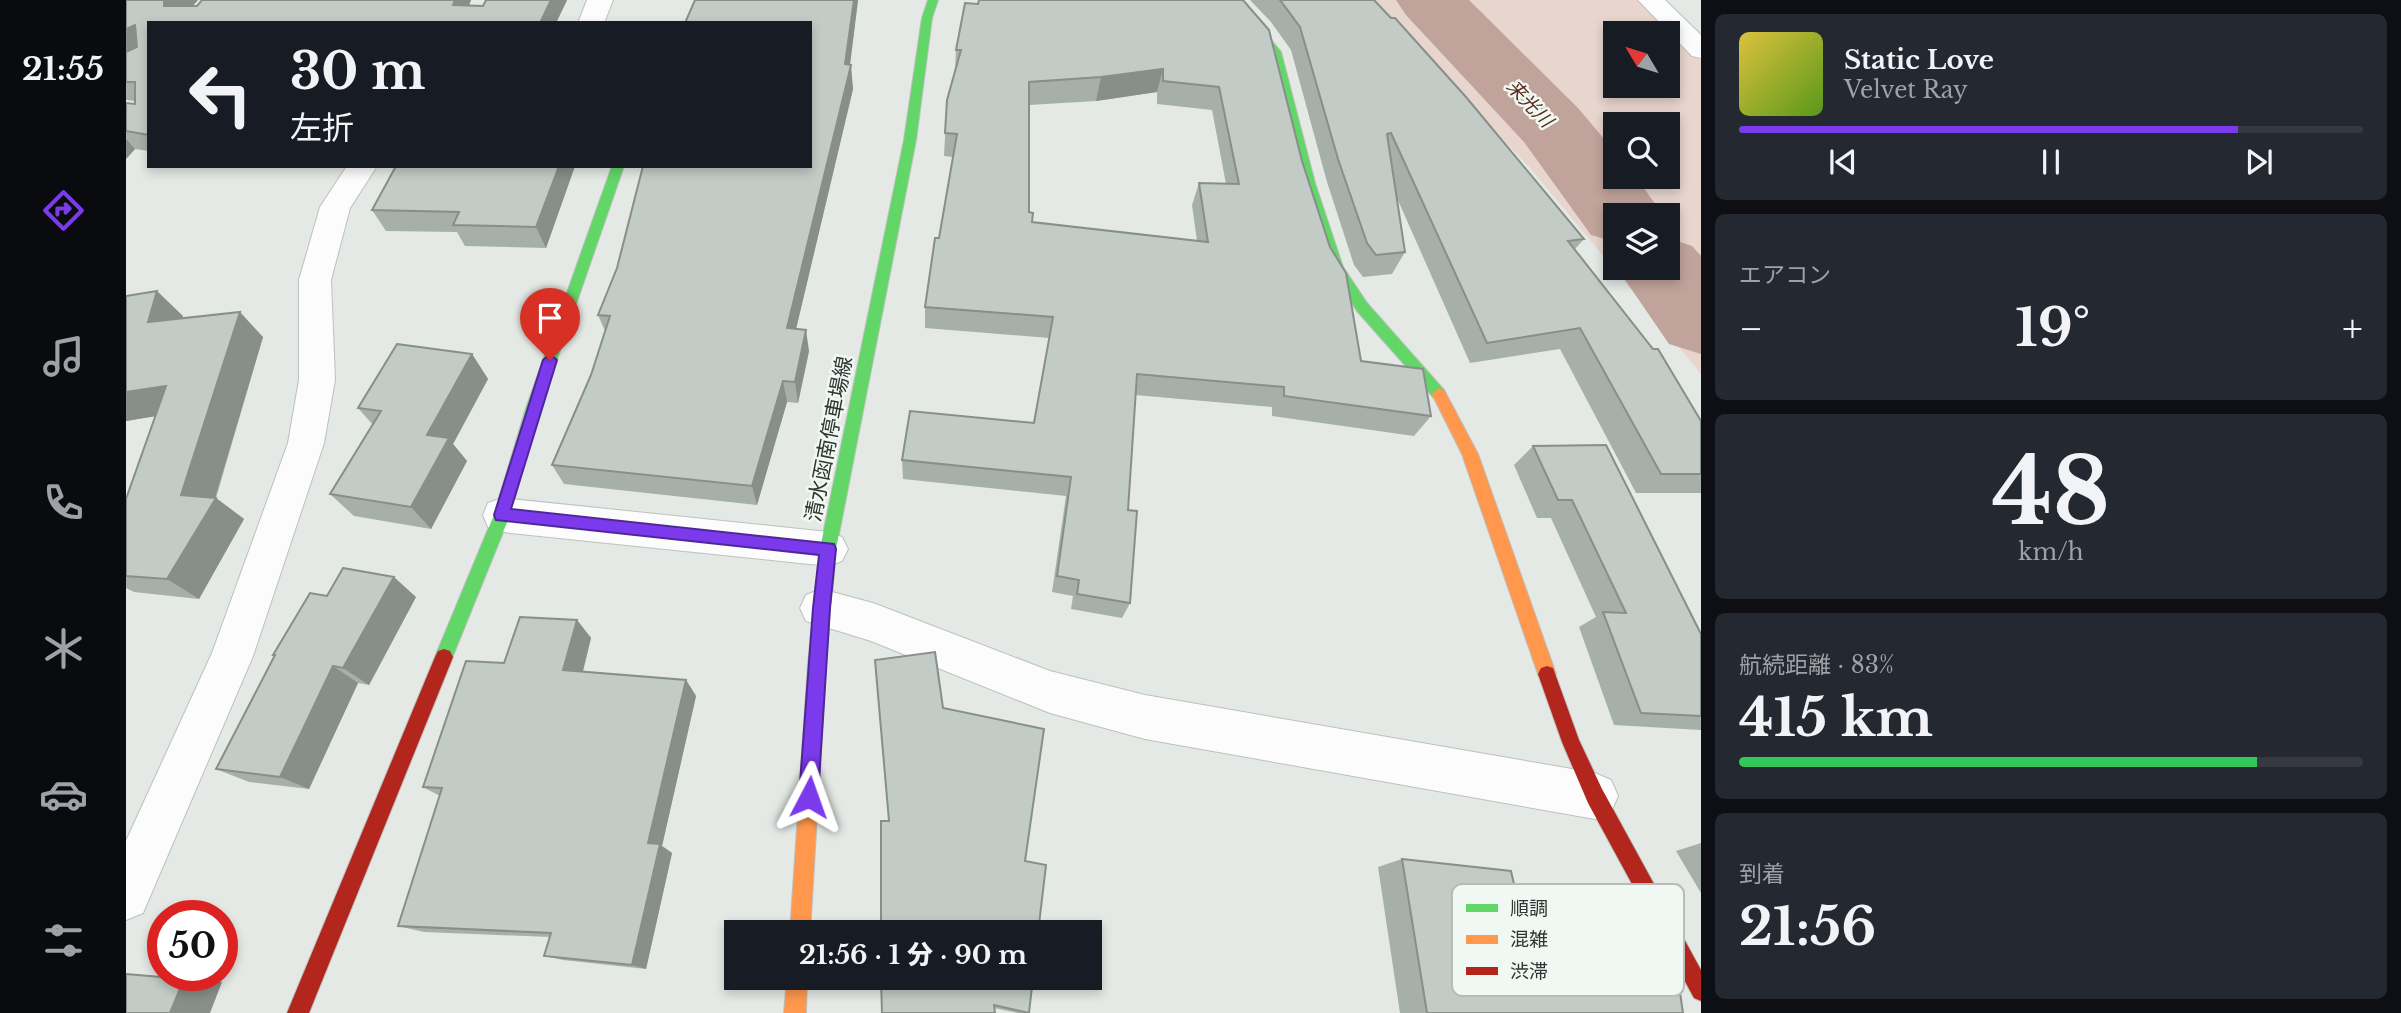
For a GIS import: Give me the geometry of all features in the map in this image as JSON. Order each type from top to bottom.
[{"type":"street","points":[[592,21],[600,0]]},
{"type":"street","name":"清水函南停車場線","points":[[801,920],[821,608],[828,549],[910,140],[927,18],[933,0]]},
{"type":"street","points":[[1232,0],[1276,52],[1309,183],[1337,268],[1362,307],[1440,395],[1470,454],[1571,742],[1595,796],[1643,884]]},
{"type":"street","points":[[1651,0],[1701,50]]},
{"type":"street","points":[[126,896],[140,840],[232,656],[306,443],[317,380],[315,280],[335,207],[361,168]]},
{"type":"street","points":[[298,1013],[502,515],[533,408],[617,168]]},
{"type":"street","points":[[502,515],[828,549]]},
{"type":"street","points":[[821,608],[873,622],[1050,692],[1145,717],[1595,796]]},
{"type":"street","points":[[1684,960],[1701,991]]},
{"type":"street","points":[[795,1013],[796,990]]},
{"type":"shaded area","points":[[1367,0],[1638,0],[1660,21],[1603,21],[1603,98],[1680,98],[1680,41],[1701,61],[1701,374],[1623,280],[1680,280],[1680,203],[1603,203],[1603,256],[1531,169]]},
{"type":"building","points":[[126,0],[166,0],[164,6],[197,6],[202,0],[455,0],[453,5],[483,6],[486,0],[551,0],[541,21],[147,21],[147,135],[126,131],[126,103],[135,104],[135,82],[126,82],[126,52],[137,47],[135,25],[126,29]]},
{"type":"building","points":[[695,0],[854,0],[845,64],[851,65],[787,328],[806,330],[795,382],[783,381],[752,486],[552,465],[591,375],[610,316],[598,315],[617,268],[642,168],[812,168],[812,21],[686,21]]},
{"type":"building","points":[[979,0],[1243,0],[1269,30],[1302,161],[1330,247],[1346,273],[1361,361],[1423,369],[1431,416],[1284,396],[1284,387],[1137,374],[1128,510],[1137,511],[1130,603],[1077,594],[1079,580],[1057,576],[1071,477],[902,460],[910,411],[1034,423],[1053,317],[925,307],[935,238],[939,238],[957,134],[945,133],[947,100],[961,50],[956,50],[965,3],[978,4]],"holes":[[[1163,69],[1163,81],[1219,87],[1239,184],[1199,183],[1208,242],[1032,222],[1033,213],[1029,212],[1029,82]]]},
{"type":"building","points":[[1280,0],[1374,0],[1391,18],[1395,18],[1466,97],[1584,239],[1568,241],[1653,349],[1658,349],[1701,421],[1701,474],[1661,474],[1580,328],[1487,343],[1391,133],[1387,134],[1405,252],[1376,255],[1367,243],[1338,159],[1300,27]]},
{"type":"building","points":[[395,168],[558,168],[536,227],[453,225],[459,212],[372,210]]},
{"type":"building","points":[[157,291],[148,322],[240,312],[181,495],[216,498],[167,579],[126,576],[126,499],[166,386],[126,392],[126,296]]},
{"type":"building","points":[[397,344],[472,354],[427,435],[449,438],[411,507],[330,494],[381,411],[358,408]]},
{"type":"building","points":[[1606,445],[1701,634],[1701,716],[1641,713],[1603,612],[1626,613],[1572,500],[1558,500],[1533,446]]},
{"type":"building","points":[[343,568],[394,577],[343,668],[333,666],[280,777],[216,769],[273,655],[310,593],[327,596]]},
{"type":"building","points":[[520,617],[577,620],[563,670],[686,680],[648,843],[660,844],[632,965],[544,956],[551,933],[398,926],[442,788],[423,787],[466,661],[504,663]]},
{"type":"building","points":[[935,652],[943,708],[1044,729],[1025,861],[1046,865],[1040,920],[881,920],[881,821],[889,821],[875,660]]},
{"type":"building","points":[[1402,859],[1511,871],[1514,884],[1452,884],[1452,996],[1681,996],[1683,1013],[1427,1013]]},
{"type":"building","points":[[126,974],[147,976],[147,991],[179,991],[170,1013],[126,1013]]},
{"type":"building","points":[[881,990],[1032,990],[1029,1013],[994,1005],[995,1013],[882,1013]]},
{"type":"waterway","name":"来光川","points":[[1430,0],[1551,125],[1612,203]]},
{"type":"waterway","name":"来光川","points":[[1670,280],[1701,320]]},
{"type":"traffic: fast","points":[[817,664],[828,549],[910,140],[927,18],[933,0]]},
{"type":"traffic: fast","points":[[1232,0],[1276,52],[1309,183],[1337,268],[1362,307],[1439,394]]},
{"type":"traffic: fast","points":[[444,657],[502,515],[533,408],[617,168]]},
{"type":"traffic: slow","points":[[1439,394],[1470,454],[1547,674]]},
{"type":"traffic: slow","points":[[801,920],[817,664]]},
{"type":"traffic: slow","points":[[795,1013],[796,990]]},
{"type":"traffic: jam","points":[[298,1013],[444,657]]},
{"type":"traffic: jam","points":[[1547,674],[1571,742],[1595,796],[1643,884]]},
{"type":"traffic: jam","points":[[1684,960],[1701,991]]},
{"type":"route","points":[[550,360],[502,515],[828,549],[821,608],[809,797]]}]
